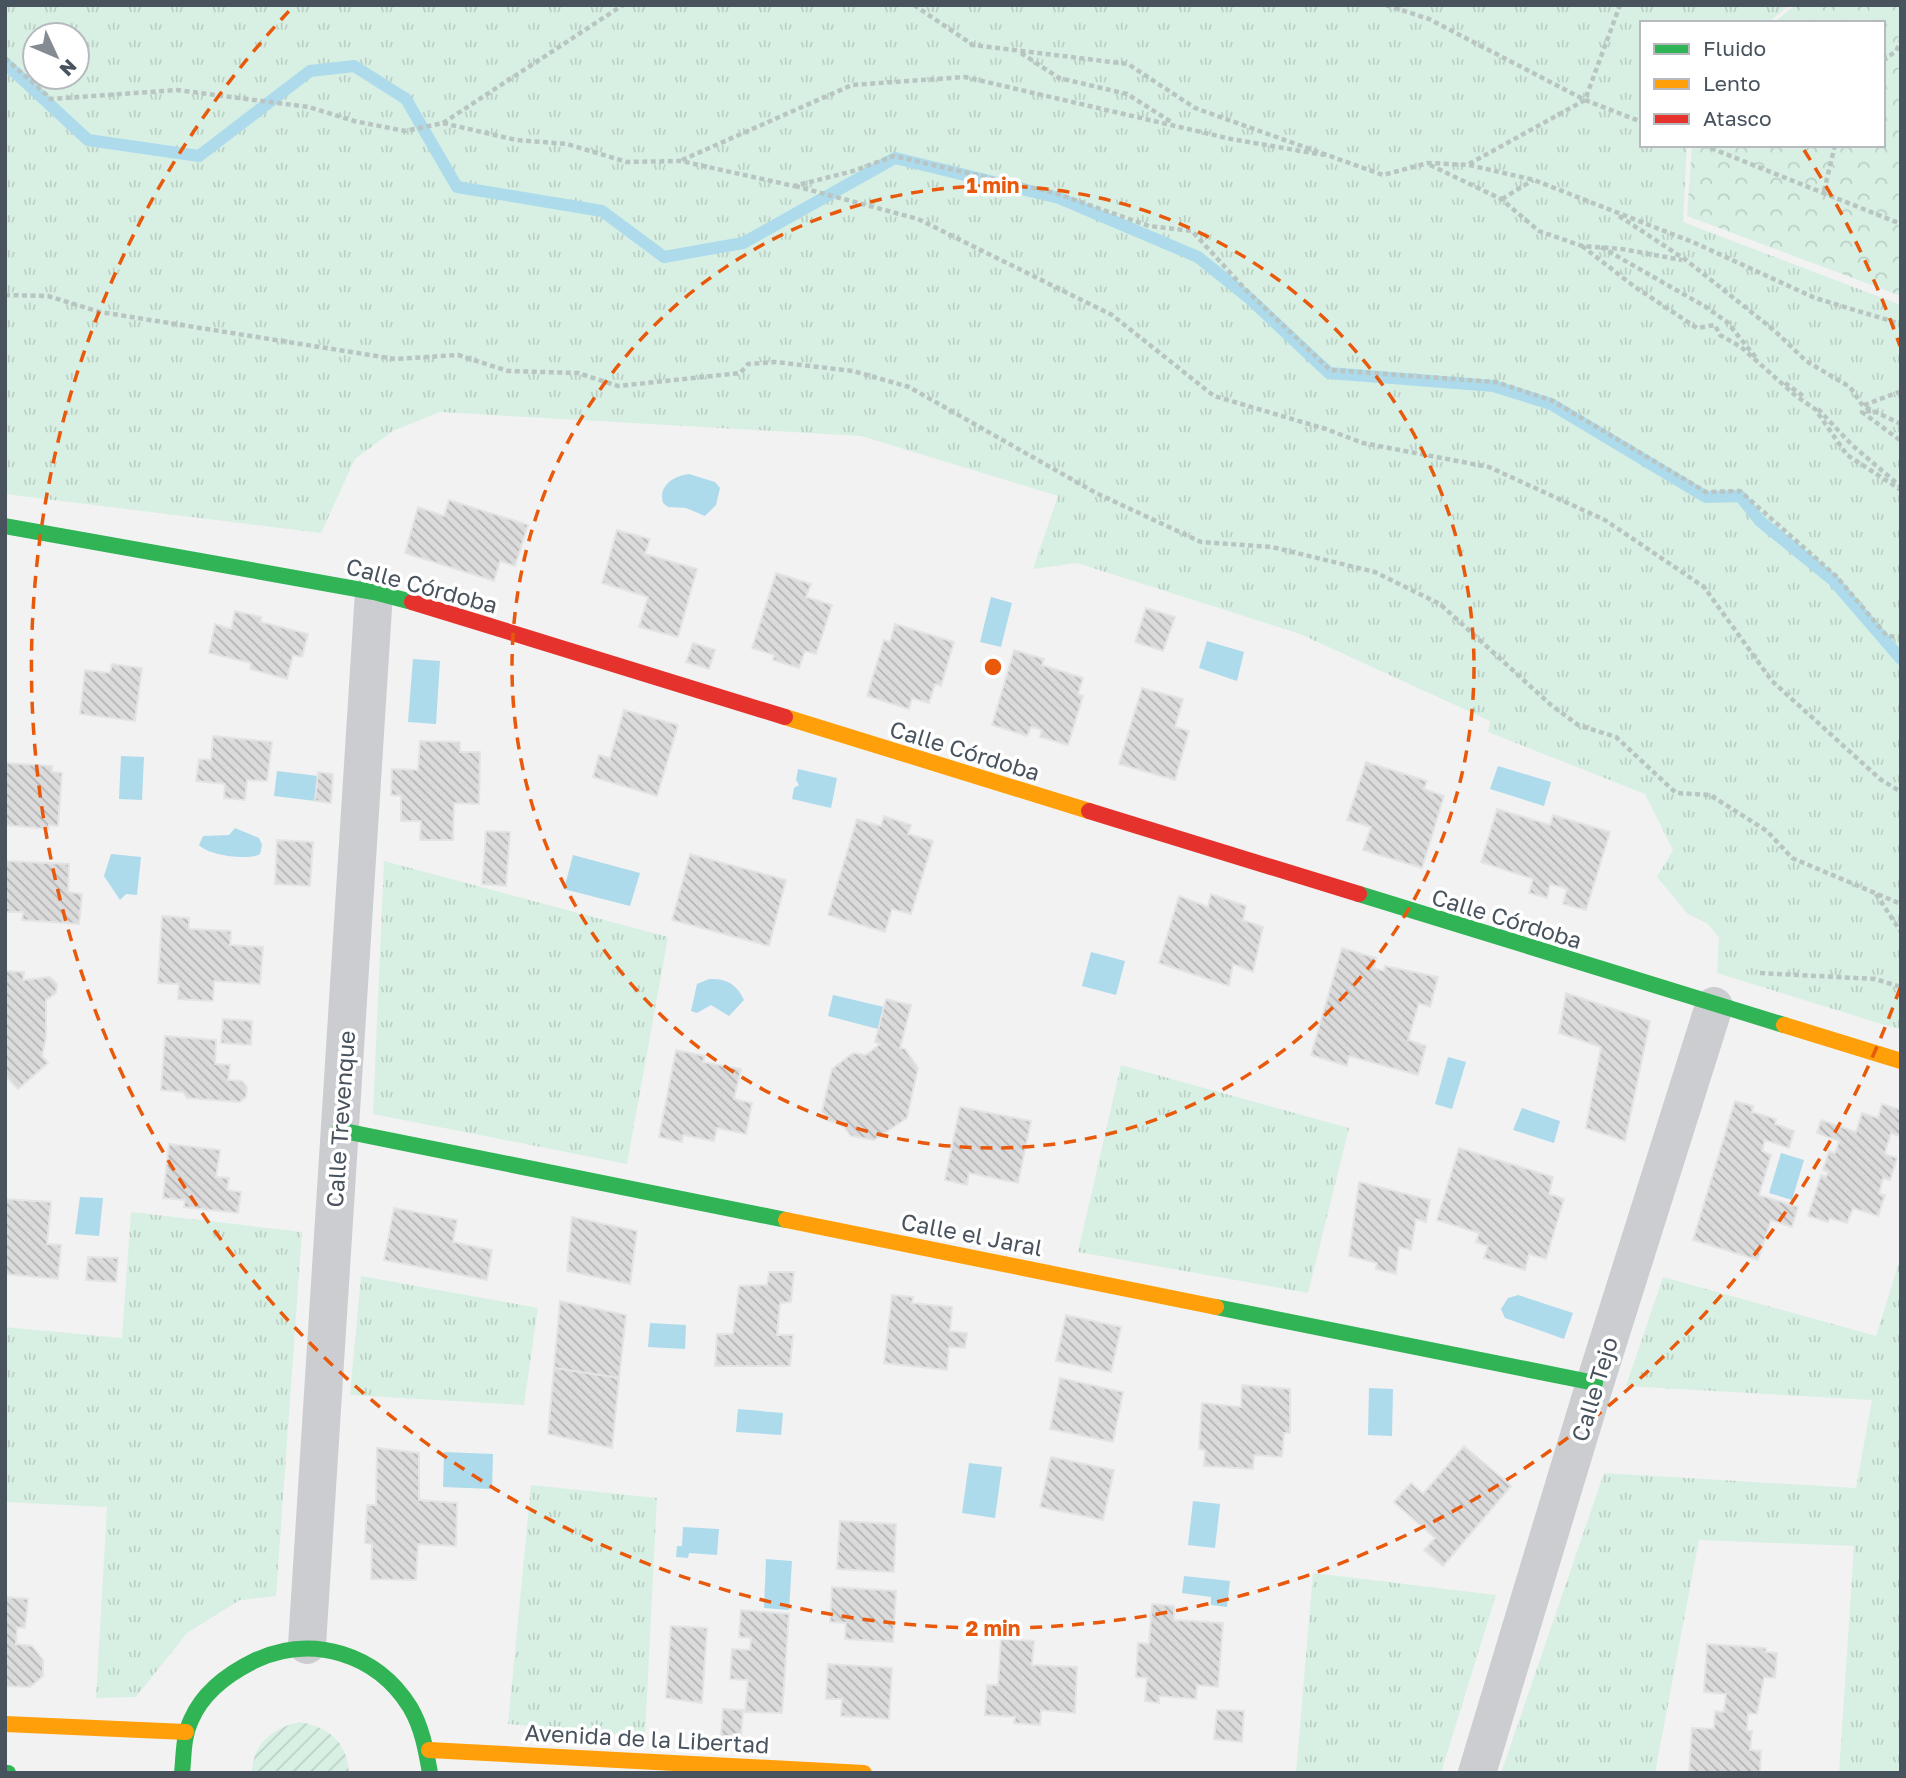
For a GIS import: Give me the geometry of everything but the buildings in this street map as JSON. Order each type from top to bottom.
[{"type":"street","name":"Calle Córdoba","points":[[5,526],[374,592],[1901,1061]]},
{"type":"street","name":"Calle Trevenque","points":[[307,1645],[374,592]]},
{"type":"street","name":"Calle Tejo","points":[[1477,1773],[1595,1382],[1717,1006]]},
{"type":"street","name":"Calle el Jaral","points":[[339,1130],[1595,1382]]},
{"type":"street","points":[[182,1773],[186,1732],[196,1710],[223,1677],[259,1655],[307,1645],[336,1650],[369,1664],[397,1686],[417,1715],[429,1750],[430,1773]]},
{"type":"street","points":[[5,1724],[186,1732]]},
{"type":"street","name":"Avenida de la Libertad","points":[[429,1750],[864,1773]]},
{"type":"path","points":[[5,58],[51,99],[177,90],[309,107],[354,121],[405,131],[443,123],[623,5]]},
{"type":"path","points":[[914,5],[972,45],[1128,64],[1195,108],[1383,175],[1428,163],[1469,165],[1534,180],[1695,243],[1815,298],[1901,324]]},
{"type":"path","points":[[1386,5],[1429,19],[1585,100],[1640,121]]},
{"type":"path","points":[[1469,165],[1585,100],[1620,5]]},
{"type":"path","points":[[1885,59],[1896,51],[1901,41]]},
{"type":"path","points":[[1020,52],[1059,78],[1127,94],[1177,125]]},
{"type":"path","points":[[681,160],[852,85],[965,77],[1231,139],[1336,157]]},
{"type":"path","points":[[443,123],[516,140],[567,144],[627,162],[681,160],[918,219],[1112,315],[1214,396],[1326,429],[1363,443],[1489,467],[1605,520],[1704,587],[1772,681],[1880,779],[1901,792]]},
{"type":"path","points":[[1708,147],[1901,224]]},
{"type":"path","points":[[1824,191],[1835,147]]},
{"type":"path","points":[[794,186],[853,171],[894,156],[1055,193],[1149,226],[1192,231],[1246,290],[1330,370],[1496,382],[1553,401],[1706,492],[1740,491],[1836,576],[1887,635],[1901,637]]},
{"type":"path","points":[[1428,163],[1501,199],[1539,232],[1582,246],[1686,260]]},
{"type":"path","points":[[1501,199],[1534,180]]},
{"type":"path","points":[[1612,212],[1686,260],[1776,331],[1806,361],[1850,387],[1863,406],[1901,424]]},
{"type":"path","points":[[1582,246],[1635,287],[1697,328],[1715,326],[1720,335],[1741,347],[1815,409],[1847,455],[1901,488]]},
{"type":"path","points":[[1601,247],[1727,322],[1757,359],[1803,395],[1852,445],[1901,488]]},
{"type":"path","points":[[5,295],[48,296],[100,312],[395,359],[458,355],[508,371],[578,373],[618,386],[740,373],[748,364],[776,362],[853,370],[909,387],[1097,493],[1201,542],[1272,547],[1374,572],[1440,604],[1551,705],[1578,724],[1616,737],[1676,793],[1710,795],[1767,831],[1792,858],[1901,904]]},
{"type":"path","points":[[1863,406],[1899,391]]},
{"type":"path","points":[[1872,410],[1861,412],[1901,440]]},
{"type":"path","points":[[1875,893],[1901,932]]},
{"type":"path","points":[[1717,1006],[1734,972],[1875,979],[1901,987]]},
{"type":"green space","points":[[5,5],[1789,5],[1770,21],[1640,21],[1640,147],[1687,147],[1683,222],[1901,305],[1901,1030],[1717,973],[1719,938],[1708,924],[1688,914],[1657,877],[1673,850],[1645,794],[1488,732],[1490,721],[1300,634],[1077,563],[1033,569],[1058,496],[861,436],[440,412],[393,431],[355,459],[321,533],[5,494]]},
{"type":"green space","points":[[1796,5],[1901,5],[1901,296],[1687,216],[1692,147],[1885,147],[1885,21],[1776,21]]},
{"type":"green space","points":[[384,861],[668,937],[627,1164],[373,1114]]},
{"type":"green space","points":[[1121,1065],[1349,1128],[1308,1293],[1078,1252]]},
{"type":"green space","points":[[131,1212],[302,1232],[276,1596],[240,1600],[187,1633],[136,1697],[96,1698],[107,1507],[5,1502],[5,1327],[122,1338]]},
{"type":"green space","points":[[1901,1256],[1901,1773],[1839,1773],[1854,1546],[1699,1540],[1655,1773],[1501,1773],[1604,1473],[1856,1488],[1872,1400],[1626,1386],[1663,1277],[1876,1336]]},
{"type":"green space","points":[[361,1276],[538,1308],[524,1405],[350,1395]]},
{"type":"green space","points":[[531,1485],[657,1498],[645,1737],[508,1724]]},
{"type":"green space","points":[[1313,1573],[1496,1595],[1441,1773],[1296,1773]]},
{"type":"green space","points":[[299,1722],[319,1728],[334,1738],[345,1753],[349,1773],[252,1773],[256,1754],[266,1739],[281,1728]]},
{"type":"water","points":[[689,474],[715,482],[720,488],[716,505],[705,516],[686,508],[668,507],[663,503],[663,492],[668,483]]},
{"type":"water","points":[[991,597],[1012,603],[1001,647],[980,642]]},
{"type":"water","points":[[1207,641],[1244,652],[1237,681],[1199,668]]},
{"type":"water","points":[[413,659],[440,661],[436,724],[408,722]]},
{"type":"water","points":[[121,756],[144,757],[142,800],[119,799]]},
{"type":"water","points":[[1498,766],[1551,782],[1544,806],[1490,789]]},
{"type":"water","points":[[798,769],[837,778],[831,808],[792,799],[794,788],[799,785],[796,780]]},
{"type":"water","points":[[277,771],[318,776],[315,801],[274,796]]},
{"type":"water","points":[[235,828],[259,838],[262,845],[260,854],[247,857],[228,856],[210,852],[199,845],[203,836],[229,835]]},
{"type":"water","points":[[111,854],[141,857],[137,895],[126,894],[120,900],[104,876]]},
{"type":"water","points":[[573,855],[640,873],[630,906],[564,889]]},
{"type":"water","points":[[1091,952],[1125,961],[1116,995],[1082,986]]},
{"type":"water","points":[[709,979],[730,983],[741,994],[744,1000],[729,1016],[711,1005],[697,1013],[691,1011],[697,984]]},
{"type":"water","points":[[833,995],[884,1007],[878,1029],[828,1016]]},
{"type":"water","points":[[1448,1057],[1466,1062],[1452,1109],[1435,1104]]},
{"type":"water","points":[[1522,1108],[1560,1121],[1554,1143],[1513,1130]]},
{"type":"water","points":[[1781,1153],[1804,1160],[1792,1200],[1769,1193]]},
{"type":"water","points":[[80,1197],[103,1198],[99,1236],[75,1234]]},
{"type":"water","points":[[1518,1295],[1573,1313],[1564,1339],[1505,1318],[1501,1309],[1508,1298]]},
{"type":"water","points":[[650,1323],[686,1325],[685,1349],[648,1347]]},
{"type":"water","points":[[1369,1388],[1393,1389],[1392,1436],[1368,1435]]},
{"type":"water","points":[[738,1409],[783,1413],[781,1435],[736,1432]]},
{"type":"water","points":[[444,1452],[493,1454],[492,1489],[443,1487]]},
{"type":"water","points":[[969,1463],[1002,1467],[995,1518],[962,1513]]},
{"type":"water","points":[[1193,1501],[1220,1504],[1215,1548],[1188,1545]]},
{"type":"water","points":[[683,1527],[719,1529],[717,1555],[689,1553],[688,1558],[676,1557],[677,1546],[682,1546]]},
{"type":"water","points":[[766,1559],[792,1561],[789,1610],[764,1608]]},
{"type":"water","points":[[1184,1576],[1230,1581],[1227,1607],[1211,1605],[1211,1597],[1182,1593]]},
{"type":"waterway","points":[[5,63],[88,140],[199,156],[310,71],[354,66],[406,99],[457,187],[602,211],[664,257],[743,243],[895,158],[1059,198],[1198,257],[1249,298],[1329,373],[1493,386],[1551,404],[1706,497],[1740,496],[1760,521],[1833,580],[1901,659]]},
{"type":"traffic: fast","points":[[5,526],[374,592],[412,602]]},
{"type":"traffic: fast","points":[[1359,894],[1784,1025]]},
{"type":"traffic: fast","points":[[339,1130],[786,1220]]},
{"type":"traffic: fast","points":[[1216,1307],[1595,1383]]},
{"type":"traffic: fast","points":[[182,1773],[188,1726],[210,1692],[227,1677],[256,1660],[278,1652],[299,1649],[321,1649],[362,1662],[396,1689],[418,1723],[430,1773]]},
{"type":"traffic: slow","points":[[785,717],[1089,811]]},
{"type":"traffic: slow","points":[[1784,1025],[1901,1061]]},
{"type":"traffic: slow","points":[[786,1220],[1216,1307]]},
{"type":"traffic: slow","points":[[5,1724],[186,1732]]},
{"type":"traffic: slow","points":[[429,1750],[864,1773]]},
{"type":"traffic: jam","points":[[412,602],[785,717]]},
{"type":"traffic: jam","points":[[1089,811],[1359,894]]}]
